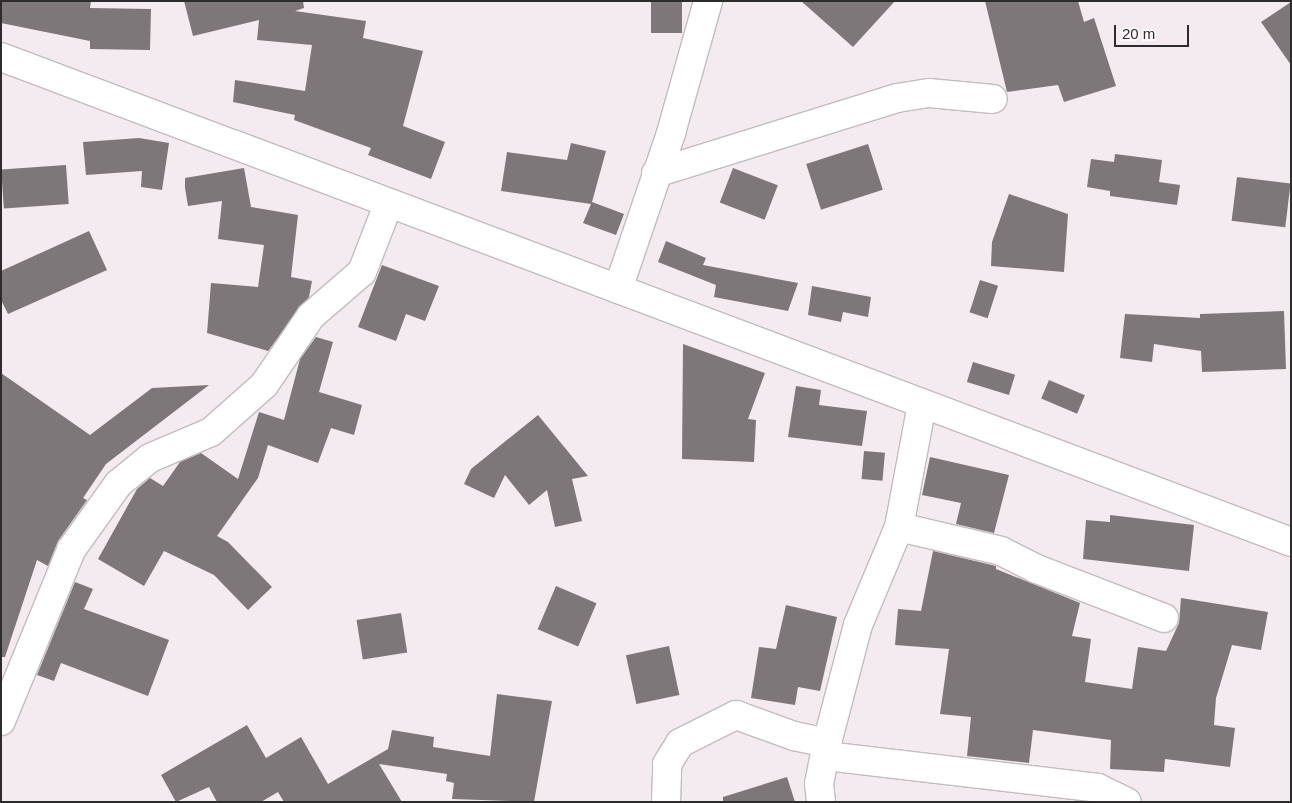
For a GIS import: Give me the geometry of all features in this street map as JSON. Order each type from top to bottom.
[{"type":"street","points":[[618,290],[708,1]]},
{"type":"street","points":[[1,57],[388,205],[1291,542]]},
{"type":"street","points":[[656,173],[897,98],[929,93],[993,100]]},
{"type":"street","points":[[1,720],[71,550],[118,484],[150,458],[211,432],[264,385],[311,316],[362,272],[388,205]]},
{"type":"street","points":[[821,802],[819,784],[858,625],[899,527],[922,404]]},
{"type":"street","points":[[899,527],[1001,551],[1037,569],[1164,618]]},
{"type":"street","points":[[666,802],[667,764],[680,743],[736,715],[827,750],[1098,788],[1127,802]]},
{"type":"building","points":[[1,1],[91,1],[90,8],[151,9],[150,50],[90,49],[90,41],[1,23]]},
{"type":"building","points":[[184,1],[303,1],[304,8],[295,11],[366,21],[363,38],[423,51],[403,126],[445,142],[431,179],[368,155],[371,148],[294,120],[295,115],[233,102],[235,80],[305,91],[312,45],[257,40],[259,20],[193,36]]},
{"type":"building","points":[[651,1],[682,1],[682,33],[651,33]]},
{"type":"building","points":[[801,1],[895,1],[853,47]]},
{"type":"building","points":[[985,1],[1078,1],[1084,22],[1094,18],[1116,86],[1064,102],[1058,85],[1007,92]]},
{"type":"building","points":[[1291,2],[1291,65],[1261,22]]},
{"type":"building","points":[[139,138],[169,143],[162,190],[141,187],[142,171],[86,175],[83,142]]},
{"type":"building","points":[[571,143],[606,151],[592,202],[624,214],[616,235],[583,223],[591,204],[501,191],[507,152],[567,160]]},
{"type":"building","points":[[868,144],[883,190],[821,210],[806,164]]},
{"type":"building","points":[[1115,154],[1162,160],[1159,182],[1180,185],[1177,205],[1110,196],[1110,191],[1087,187],[1091,159],[1114,162]]},
{"type":"building","points":[[66,165],[69,204],[4,208],[1,170]]},
{"type":"building","points":[[244,168],[251,207],[298,215],[291,277],[312,281],[309,297],[268,351],[207,333],[211,283],[258,287],[264,245],[218,239],[222,201],[188,206],[185,188],[185,178]]},
{"type":"building","points":[[733,168],[778,185],[765,220],[720,203]]},
{"type":"building","points":[[1237,177],[1291,184],[1285,227],[1232,221]]},
{"type":"building","points":[[1009,194],[1068,214],[1064,272],[991,266],[992,242]]},
{"type":"building","points":[[89,231],[107,270],[8,314],[1,300],[1,271]]},
{"type":"building","points":[[666,241],[706,258],[703,265],[798,283],[788,311],[714,297],[716,285],[658,262]]},
{"type":"building","points":[[382,265],[439,286],[425,321],[406,314],[396,341],[358,327]]},
{"type":"building","points":[[980,280],[998,286],[988,318],[969,312]]},
{"type":"building","points":[[812,286],[871,297],[868,317],[843,312],[841,322],[808,315]]},
{"type":"building","points":[[1284,311],[1286,369],[1202,372],[1201,351],[1154,344],[1152,362],[1120,358],[1125,314],[1200,318],[1200,314]]},
{"type":"building","points":[[316,337],[333,342],[319,392],[362,405],[354,435],[331,428],[318,463],[268,445],[258,478],[217,536],[228,542],[272,587],[248,610],[214,575],[164,551],[144,586],[98,559],[137,489],[150,478],[163,486],[180,462],[201,453],[238,479],[259,412],[284,420],[300,359]]},
{"type":"building","points":[[683,344],[765,373],[748,419],[756,420],[754,462],[682,459]]},
{"type":"building","points":[[973,362],[1015,375],[1009,395],[967,382]]},
{"type":"building","points":[[1,373],[90,435],[152,388],[209,385],[106,464],[83,498],[87,500],[58,541],[48,566],[37,560],[5,657],[1,657]]},
{"type":"building","points":[[1049,380],[1085,395],[1077,414],[1041,398]]},
{"type":"building","points":[[796,386],[821,390],[819,405],[867,411],[862,446],[788,437]]},
{"type":"building","points":[[538,415],[588,476],[572,479],[582,521],[555,527],[547,490],[529,505],[505,475],[494,498],[464,484],[471,469]]},
{"type":"building","points":[[864,451],[885,453],[882,481],[862,479]]},
{"type":"building","points":[[930,457],[1009,475],[994,533],[956,524],[961,503],[922,495]]},
{"type":"building","points":[[1110,515],[1194,525],[1189,571],[1083,559],[1086,520],[1110,522]]},
{"type":"building","points":[[933,551],[996,566],[996,569],[1080,603],[1072,636],[1091,639],[1085,682],[1132,689],[1138,647],[1166,651],[1179,623],[1181,598],[1268,612],[1261,650],[1232,645],[1216,698],[1214,725],[1235,728],[1230,767],[1165,759],[1164,772],[1110,769],[1111,740],[1033,730],[1029,763],[967,756],[971,717],[940,714],[949,649],[895,645],[898,609],[921,611]]},
{"type":"building","points":[[75,582],[93,589],[84,609],[169,640],[148,696],[61,663],[54,681],[37,675]]},
{"type":"building","points":[[556,586],[597,603],[578,646],[538,629]]},
{"type":"building","points":[[786,605],[837,617],[820,691],[798,687],[795,705],[751,698],[759,647],[776,649]]},
{"type":"building","points":[[401,613],[407,653],[363,660],[357,620]]},
{"type":"building","points":[[669,646],[679,695],[636,704],[626,655]]},
{"type":"building","points":[[497,694],[552,701],[534,802],[452,799],[454,783],[446,781],[447,774],[379,764],[402,802],[284,802],[278,792],[261,802],[217,802],[209,787],[176,802],[161,775],[247,725],[266,758],[301,737],[328,784],[388,749],[392,730],[434,737],[433,747],[490,756]]},
{"type":"building","points":[[787,777],[795,802],[723,802],[723,797]]}]
